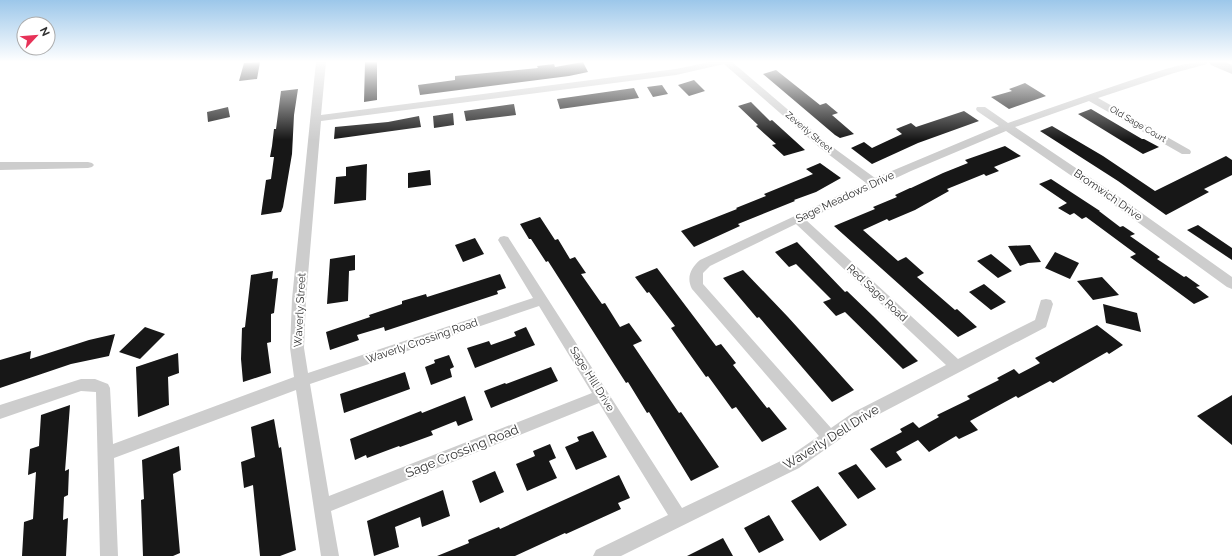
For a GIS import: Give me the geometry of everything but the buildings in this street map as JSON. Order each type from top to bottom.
[{"type":"street","name":"Waverly Street","points":[[319,88],[299,299],[297,348],[330,556]]},
{"type":"street","points":[[316,119],[554,88]]},
{"type":"street","name":"Zeverly Street","points":[[757,88],[823,145],[874,183]]},
{"type":"street","name":"Sage Meadows Drive","points":[[830,438],[697,286],[694,276],[698,269],[705,263],[874,183],[942,153],[1090,97],[1119,88]]},
{"type":"street","name":"Old Sage Court","points":[[1090,97],[1186,152]]},
{"type":"street","name":"Bromwich Drive","points":[[981,110],[1118,202],[1232,284]]},
{"type":"street","points":[[0,166],[88,165]]},
{"type":"street","name":"Red Sage Road","points":[[798,219],[957,366]]},
{"type":"street","name":"Sage Hill Drive","points":[[504,240],[603,395],[679,518]]},
{"type":"street","name":"Waverly Crossing Road","points":[[106,454],[302,381],[542,300]]},
{"type":"street","name":"Waverly Dell Drive","points":[[602,556],[793,463],[859,417],[1041,323],[1046,304]]},
{"type":"street","points":[[0,412],[81,385],[95,385],[103,388],[109,556]]},
{"type":"street","name":"Sage Crossing Road","points":[[322,507],[603,395]]}]
